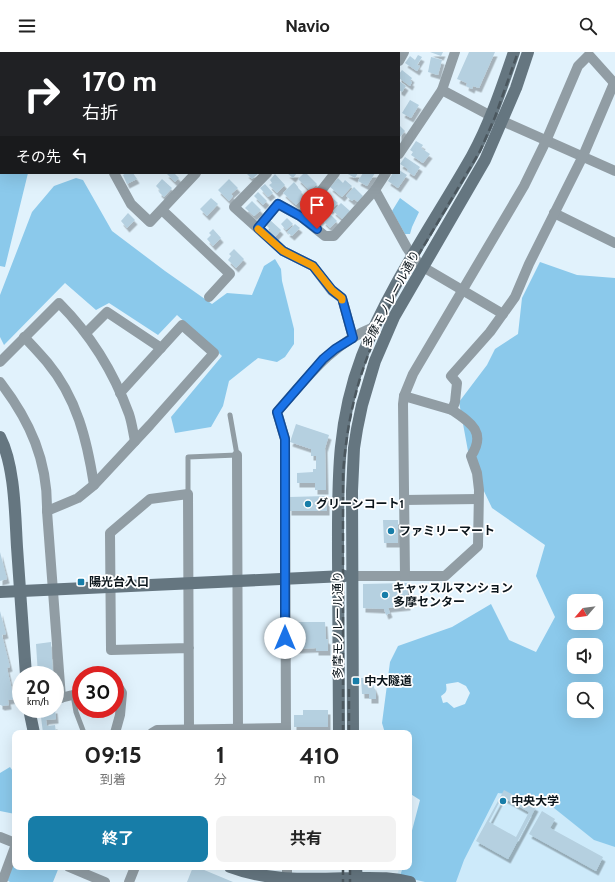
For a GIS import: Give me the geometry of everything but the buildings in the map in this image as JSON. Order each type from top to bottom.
[{"type":"main road","name":"多摩モノレール通り","points":[[339,730],[338,471],[343,427],[354,378],[374,327],[473,154],[491,116],[514,52]]},
{"type":"main road","name":"多摩モノレール通り","points":[[353,730],[352,472],[356,429],[380,346],[394,317],[485,160],[516,88],[528,52]]},
{"type":"main road","points":[[0,437],[11,474],[25,666]]},
{"type":"main road","points":[[0,592],[188,582],[352,576]]},
{"type":"main road","points":[[31,718],[33,730]]},
{"type":"main road","points":[[239,870],[265,877],[357,876],[392,878],[410,882]]},
{"type":"street","points":[[400,153],[442,90],[455,52]]},
{"type":"street","points":[[405,576],[404,396],[413,374],[524,186],[546,141],[578,66],[589,55],[615,84],[583,156],[529,264],[515,297],[490,332],[451,376],[457,383],[455,402],[452,410]]},
{"type":"street","points":[[442,90],[491,116],[615,171]]},
{"type":"street","points":[[115,174],[131,204],[150,222],[195,174]]},
{"type":"street","points":[[266,174],[234,207],[283,251],[313,266],[332,290],[342,298],[353,338]]},
{"type":"street","points":[[300,216],[314,201],[334,174]]},
{"type":"street","points":[[258,228],[278,204],[300,216],[325,236],[334,236],[375,190],[385,174]]},
{"type":"street","points":[[375,190],[413,257],[423,267],[503,314]]},
{"type":"street","points":[[162,210],[230,274],[209,297]]},
{"type":"street","points":[[554,213],[615,243]]},
{"type":"street","points":[[0,362],[59,303],[74,317],[105,364],[120,393],[129,415],[135,441]]},
{"type":"street","points":[[86,334],[107,312],[161,348]]},
{"type":"street","points":[[47,511],[78,498],[94,485],[214,353],[182,325],[120,393]]},
{"type":"street","points":[[158,730],[286,730],[285,439],[277,412],[323,359],[335,349],[364,330],[374,327]]},
{"type":"street","points":[[24,337],[48,363],[71,401],[82,427],[90,455],[94,485]]},
{"type":"street","points":[[0,382],[14,401],[28,425],[42,462],[47,496],[56,666]]},
{"type":"street","points":[[352,576],[445,576],[478,546],[479,490],[477,473],[471,456],[476,448],[478,440],[474,426],[452,410],[404,396]]},
{"type":"street","points":[[237,455],[238,729]]},
{"type":"street","points":[[188,648],[111,650],[110,533],[150,499],[188,494],[189,730]]},
{"type":"street","points":[[404,500],[478,499]]},
{"type":"street","points":[[116,730],[119,718]]},
{"type":"street","points":[[0,837],[12,841]]},
{"type":"street","points":[[2,882],[12,856]]},
{"type":"street","points":[[73,870],[83,878],[105,882]]},
{"type":"street","points":[[129,882],[134,870]]},
{"type":"lane","points":[[188,494],[188,457],[237,455],[230,415]]},
{"type":"lane","points":[[78,718],[83,730]]},
{"type":"shaded area","points":[[0,174],[28,174],[5,267],[0,266]]},
{"type":"shaded area","points":[[76,178],[83,180],[112,231],[212,304],[227,293],[252,295],[264,266],[275,259],[281,269],[282,281],[294,329],[294,344],[285,357],[277,362],[258,358],[229,381],[223,406],[211,427],[175,433],[171,417],[222,356],[177,315],[158,335],[109,303],[96,310],[65,283],[4,345],[0,337],[0,295],[32,212],[54,186]]},
{"type":"shaded area","points":[[400,198],[419,212],[410,234],[405,234],[392,211]]},
{"type":"shaded area","points":[[540,262],[577,275],[615,278],[615,847],[594,840],[544,800],[498,793],[464,860],[456,882],[425,882],[400,876],[402,870],[412,870],[412,831],[420,800],[412,795],[412,730],[384,730],[382,723],[390,662],[398,646],[452,627],[491,604],[509,640],[536,652],[555,617],[536,576],[545,545],[492,508],[470,462],[459,402],[487,365],[495,349],[518,334],[522,298]],"holes":[[[458,682],[466,686],[470,693],[465,704],[454,708],[447,702],[443,703],[441,696],[446,691],[446,684]]]},
{"type":"shaded area","points":[[10,767],[12,770],[12,813],[0,811],[0,773]]},
{"type":"shaded area","name":"中央大学","points":[[442,771],[615,818],[615,882],[394,882],[399,870],[412,870],[412,858]]},
{"type":"shaded area","points":[[12,866],[12,870],[58,870],[53,882],[10,882],[6,880]]},
{"type":"railway","points":[[343,730],[343,474],[345,448],[354,401],[367,357],[386,314],[397,291],[480,151],[495,117],[518,52]]},
{"type":"railway","points":[[349,689],[349,730]]},
{"type":"railway","points":[[343,870],[343,882]]},
{"type":"railway","points":[[350,870],[350,882]]},
{"type":"slow traffic","points":[[258,229],[283,251],[313,266],[332,290],[342,298],[342,300]]},
{"type":"place","name":"グリーンコート1","points":[[308,504]]},
{"type":"place","name":"ファミリーマート","points":[[391,531]]},
{"type":"place","name":"陽光台入口","points":[[81,582]]},
{"type":"place","name":"キャッスルマンション 多摩センター","points":[[385,595]]},
{"type":"place","name":"中大隧道","points":[[356,681]]},
{"type":"place","name":"中央大学","points":[[503,801]]},
{"type":"route","points":[[285,638],[285,439],[277,412],[323,359],[335,349],[353,338],[342,298],[332,290],[313,266],[283,251],[258,228],[278,204],[300,216],[317,229]]}]
